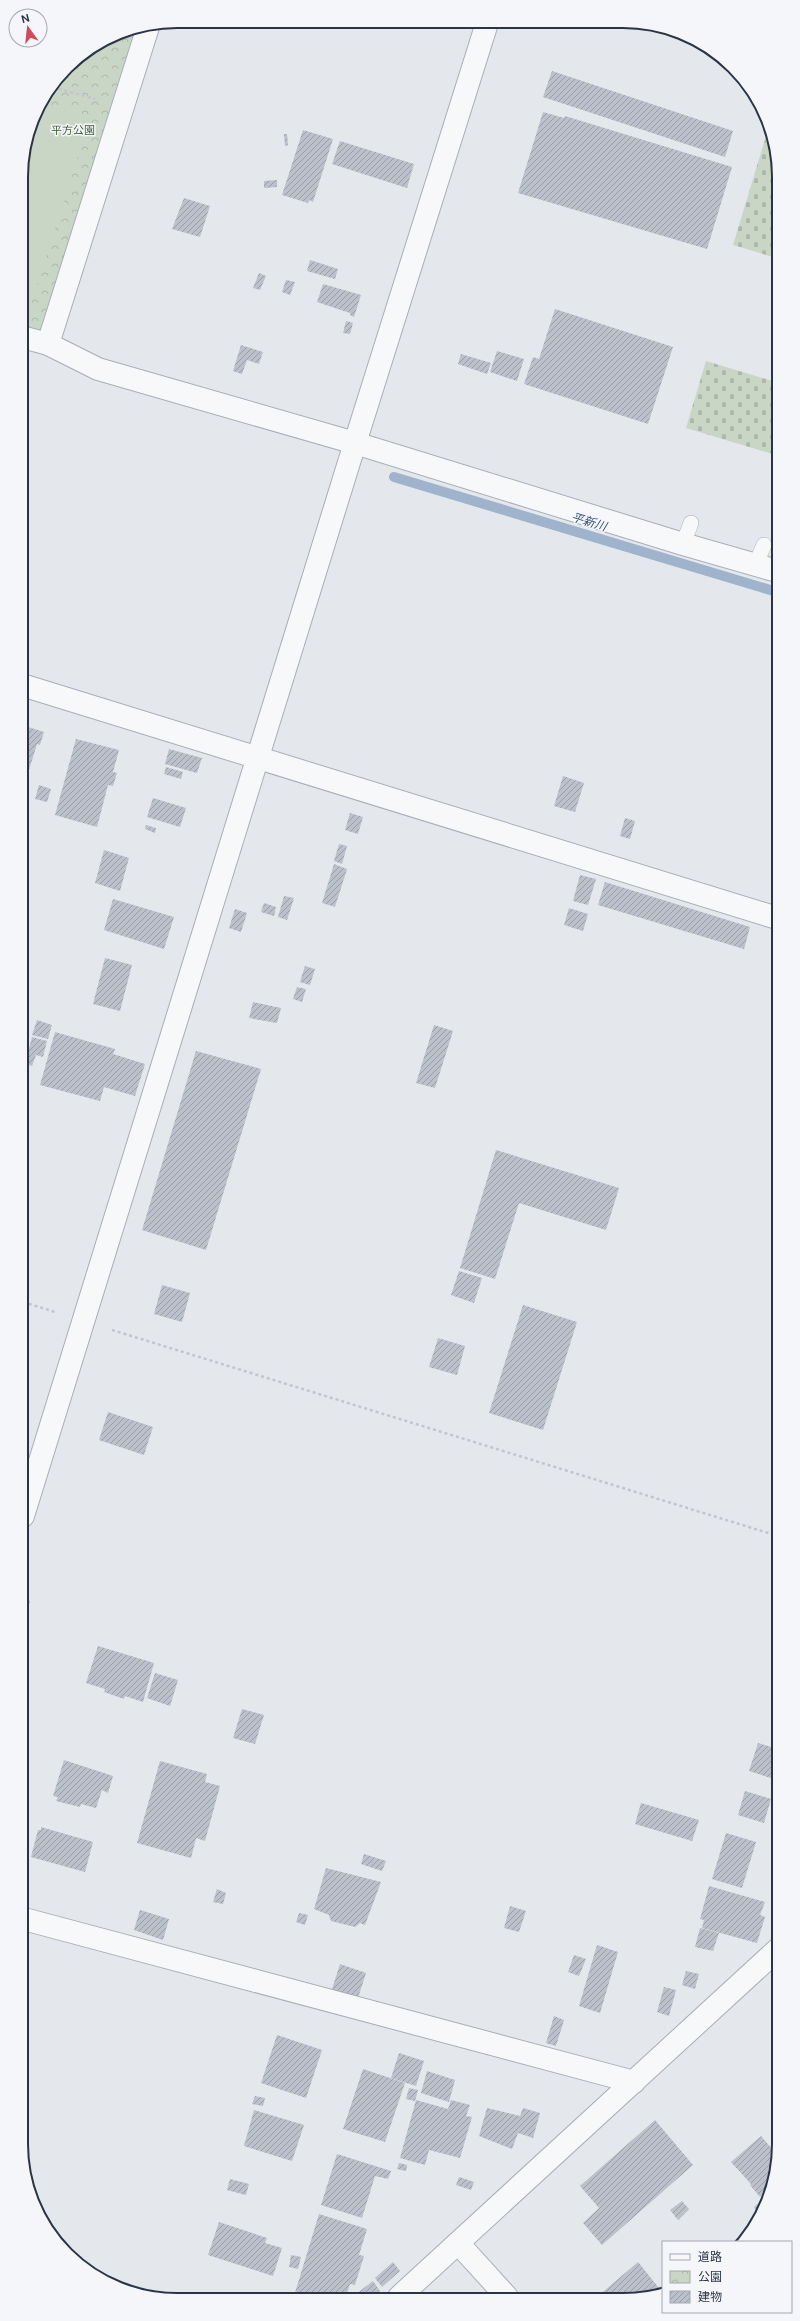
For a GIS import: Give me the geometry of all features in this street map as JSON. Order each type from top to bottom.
[{"type":"street","points":[[28,1500],[355,443],[485,28]]},
{"type":"street","points":[[48,344],[147,31]]},
{"type":"street","points":[[28,339],[48,344],[98,369],[355,443],[683,544],[760,554],[772,567]]},
{"type":"street","points":[[28,688],[258,757],[772,916]]},
{"type":"street","points":[[28,1920],[634,2082]]},
{"type":"street","points":[[403,2293],[772,1955]]},
{"type":"street","points":[[458,2243],[503,2293]]},
{"type":"lane","points":[[683,544],[691,523]]},
{"type":"path","points":[[57,88],[122,108]]},
{"type":"path","points":[[84,1321],[772,1534]]},
{"type":"green space","name":"平方公園","points":[[147,31],[48,344],[28,339],[28,167],[33,138],[43,111],[53,94],[79,65],[94,53],[111,43]]},
{"type":"green space","points":[[47,105],[90,118],[30,308],[28,307],[28,167],[33,138],[39,120]]},
{"type":"green space","points":[[766,136],[772,167],[772,257],[733,245]]},
{"type":"green space","points":[[706,361],[772,381],[772,454],[686,428]]},
{"type":"building","points":[[552,71],[733,131],[725,157],[543,97]]},
{"type":"building","points":[[543,112],[564,118],[565,116],[732,167],[707,249],[518,193]]},
{"type":"building","points":[[303,130],[333,139],[313,202],[309,200],[308,203],[282,195]]},
{"type":"building","points":[[284,134],[287,134],[288,145],[285,146]]},
{"type":"building","points":[[340,141],[414,164],[407,188],[332,164]]},
{"type":"building","points":[[277,180],[277,187],[264,188],[264,181]]},
{"type":"building","points":[[184,198],[210,206],[200,237],[172,229]]},
{"type":"building","points":[[310,260],[338,269],[335,279],[307,271]]},
{"type":"building","points":[[259,273],[266,276],[260,290],[253,288]]},
{"type":"building","points":[[286,280],[295,282],[290,295],[282,292]]},
{"type":"building","points":[[323,284],[361,295],[354,317],[350,315],[350,313],[317,302]]},
{"type":"building","points":[[555,309],[673,347],[648,424],[524,384],[533,357],[539,359]]},
{"type":"building","points":[[346,321],[353,323],[350,334],[343,333]]},
{"type":"building","points":[[241,345],[263,352],[259,364],[247,360],[242,374],[233,371]]},
{"type":"building","points":[[497,351],[524,359],[517,381],[490,372]]},
{"type":"building","points":[[461,354],[491,363],[487,374],[458,364]]},
{"type":"building","points":[[28,727],[44,732],[40,745],[37,744],[29,770]]},
{"type":"building","points":[[76,739],[119,750],[113,772],[117,773],[113,786],[108,785],[97,827],[55,815]]},
{"type":"building","points":[[169,749],[202,758],[197,773],[165,764]]},
{"type":"building","points":[[166,767],[183,772],[181,779],[164,774]]},
{"type":"building","points":[[563,776],[584,783],[575,812],[554,806]]},
{"type":"building","points":[[39,785],[51,789],[47,802],[35,799]]},
{"type":"building","points":[[153,798],[186,808],[180,827],[147,817]]},
{"type":"building","points":[[350,813],[363,817],[358,834],[345,830]]},
{"type":"building","points":[[625,818],[635,821],[630,839],[620,836]]},
{"type":"building","points":[[146,825],[156,828],[155,833],[145,829]]},
{"type":"building","points":[[339,844],[347,846],[342,864],[334,861]]},
{"type":"building","points":[[104,850],[129,858],[120,891],[95,883]]},
{"type":"building","points":[[334,864],[347,869],[335,907],[322,903]]},
{"type":"building","points":[[580,875],[596,879],[588,905],[573,901]]},
{"type":"building","points":[[605,882],[750,927],[744,949],[598,905]]},
{"type":"building","points":[[284,896],[294,898],[287,920],[278,917]]},
{"type":"building","points":[[113,899],[174,917],[164,949],[104,930]]},
{"type":"building","points":[[264,903],[276,907],[274,916],[261,912]]},
{"type":"building","points":[[569,908],[588,914],[583,931],[564,925]]},
{"type":"building","points":[[235,909],[247,913],[241,932],[229,928]]},
{"type":"building","points":[[105,958],[132,965],[120,1011],[93,1004]]},
{"type":"building","points":[[305,966],[315,969],[310,985],[300,982]]},
{"type":"building","points":[[297,987],[306,989],[302,1002],[293,999]]},
{"type":"building","points":[[253,1002],[281,1008],[277,1023],[249,1018]]},
{"type":"building","points":[[37,1020],[52,1025],[48,1039],[32,1035]]},
{"type":"building","points":[[434,1025],[453,1031],[435,1088],[416,1083]]},
{"type":"building","points":[[55,1032],[115,1049],[113,1054],[145,1064],[135,1096],[104,1087],[100,1101],[40,1085]]},
{"type":"building","points":[[32,1037],[47,1041],[43,1057],[36,1055],[32,1066],[28,1065],[28,1052]]},
{"type":"building","points":[[196,1051],[261,1069],[206,1250],[142,1230]]},
{"type":"building","points":[[496,1150],[619,1188],[606,1230],[519,1203],[495,1279],[460,1268]]},
{"type":"building","points":[[459,1271],[482,1278],[474,1303],[451,1295]]},
{"type":"building","points":[[162,1285],[190,1293],[182,1322],[154,1314]]},
{"type":"building","points":[[523,1305],[577,1322],[543,1430],[489,1413]]},
{"type":"building","points":[[438,1338],[465,1346],[457,1375],[429,1367]]},
{"type":"building","points":[[108,1412],[153,1427],[144,1455],[99,1440]]},
{"type":"building","points":[[98,1646],[154,1663],[143,1702],[125,1696],[124,1699],[104,1692],[105,1689],[86,1683]]},
{"type":"building","points":[[155,1673],[178,1680],[170,1706],[147,1698]]},
{"type":"building","points":[[242,1709],[264,1715],[255,1744],[233,1738]]},
{"type":"building","points":[[758,1743],[772,1747],[772,1778],[749,1771]]},
{"type":"building","points":[[64,1760],[113,1776],[108,1793],[102,1790],[96,1808],[81,1804],[80,1807],[56,1801],[58,1797],[53,1796]]},
{"type":"building","points":[[160,1761],[207,1774],[205,1782],[220,1786],[205,1841],[196,1838],[191,1858],[137,1843]]},
{"type":"building","points":[[745,1791],[771,1799],[764,1823],[738,1815]]},
{"type":"building","points":[[641,1803],[699,1820],[692,1841],[635,1824]]},
{"type":"building","points":[[41,1827],[93,1842],[85,1872],[31,1857],[38,1830],[41,1830]]},
{"type":"building","points":[[726,1833],[756,1842],[742,1888],[712,1879]]},
{"type":"building","points":[[364,1854],[386,1861],[382,1871],[361,1864]]},
{"type":"building","points":[[326,1868],[381,1882],[365,1925],[360,1923],[355,1927],[331,1921],[329,1915],[314,1909]]},
{"type":"building","points":[[709,1886],[765,1902],[760,1915],[765,1917],[757,1943],[702,1928],[704,1920],[700,1919]]},
{"type":"building","points":[[217,1889],[226,1893],[223,1904],[213,1902]]},
{"type":"building","points":[[510,1906],[526,1911],[519,1932],[504,1928]]},
{"type":"building","points":[[140,1910],[169,1919],[163,1940],[134,1930]]},
{"type":"building","points":[[299,1913],[308,1915],[305,1925],[296,1922]]},
{"type":"building","points":[[700,1928],[719,1933],[713,1951],[695,1947]]},
{"type":"building","points":[[597,1945],[618,1952],[600,2013],[579,2006]]},
{"type":"building","points":[[574,1955],[586,1959],[579,1976],[568,1972]]},
{"type":"building","points":[[340,1964],[366,1973],[358,1998],[332,1989]]},
{"type":"building","points":[[686,1971],[699,1974],[695,1989],[682,1985]]},
{"type":"building","points":[[664,1987],[676,1990],[669,2016],[657,2012]]},
{"type":"building","points":[[554,2016],[564,2020],[556,2046],[546,2043]]},
{"type":"building","points":[[277,2035],[322,2050],[306,2098],[261,2083]]},
{"type":"building","points":[[399,2053],[424,2061],[416,2086],[391,2078]]},
{"type":"building","points":[[363,2069],[405,2083],[385,2142],[343,2129]]},
{"type":"building","points":[[427,2071],[455,2080],[449,2102],[421,2093]]},
{"type":"building","points":[[409,2088],[418,2090],[415,2101],[406,2099]]},
{"type":"building","points":[[255,2096],[265,2098],[263,2106],[252,2104]]},
{"type":"building","points":[[416,2100],[448,2109],[451,2100],[470,2105],[466,2116],[472,2117],[460,2158],[429,2150],[425,2165],[400,2158]]},
{"type":"building","points":[[487,2108],[520,2116],[523,2108],[540,2113],[533,2138],[518,2133],[512,2149],[479,2136]]},
{"type":"building","points":[[254,2110],[304,2125],[292,2161],[244,2146]]},
{"type":"building","points":[[655,2120],[693,2165],[602,2245],[583,2223],[599,2208],[580,2186]]},
{"type":"building","points":[[761,2136],[772,2149],[771,2164],[763,2196],[760,2197],[750,2185],[751,2184],[731,2162]]},
{"type":"building","points":[[337,2154],[391,2171],[388,2179],[375,2176],[362,2218],[321,2205]]},
{"type":"building","points":[[399,2163],[407,2165],[406,2171],[397,2169]]},
{"type":"building","points":[[459,2177],[474,2182],[471,2190],[456,2185]]},
{"type":"building","points":[[230,2179],[249,2184],[246,2195],[227,2190]]},
{"type":"building","points":[[682,2201],[689,2209],[678,2220],[670,2210]]},
{"type":"building","points":[[761,2201],[757,2211],[754,2207]]},
{"type":"building","points":[[319,2214],[367,2229],[359,2255],[364,2256],[355,2285],[350,2284],[347,2293],[295,2293]]},
{"type":"building","points":[[219,2222],[267,2238],[265,2243],[282,2248],[273,2276],[208,2255]]},
{"type":"building","points":[[291,2255],[301,2257],[298,2269],[289,2267]]},
{"type":"building","points":[[393,2262],[400,2271],[382,2287],[375,2278]]},
{"type":"building","points":[[638,2262],[659,2289],[633,2293],[602,2293]]},
{"type":"building","points":[[373,2281],[380,2291],[378,2293],[357,2293]]},
{"type":"waterway","name":"平新川","points":[[394,477],[772,590]]}]
